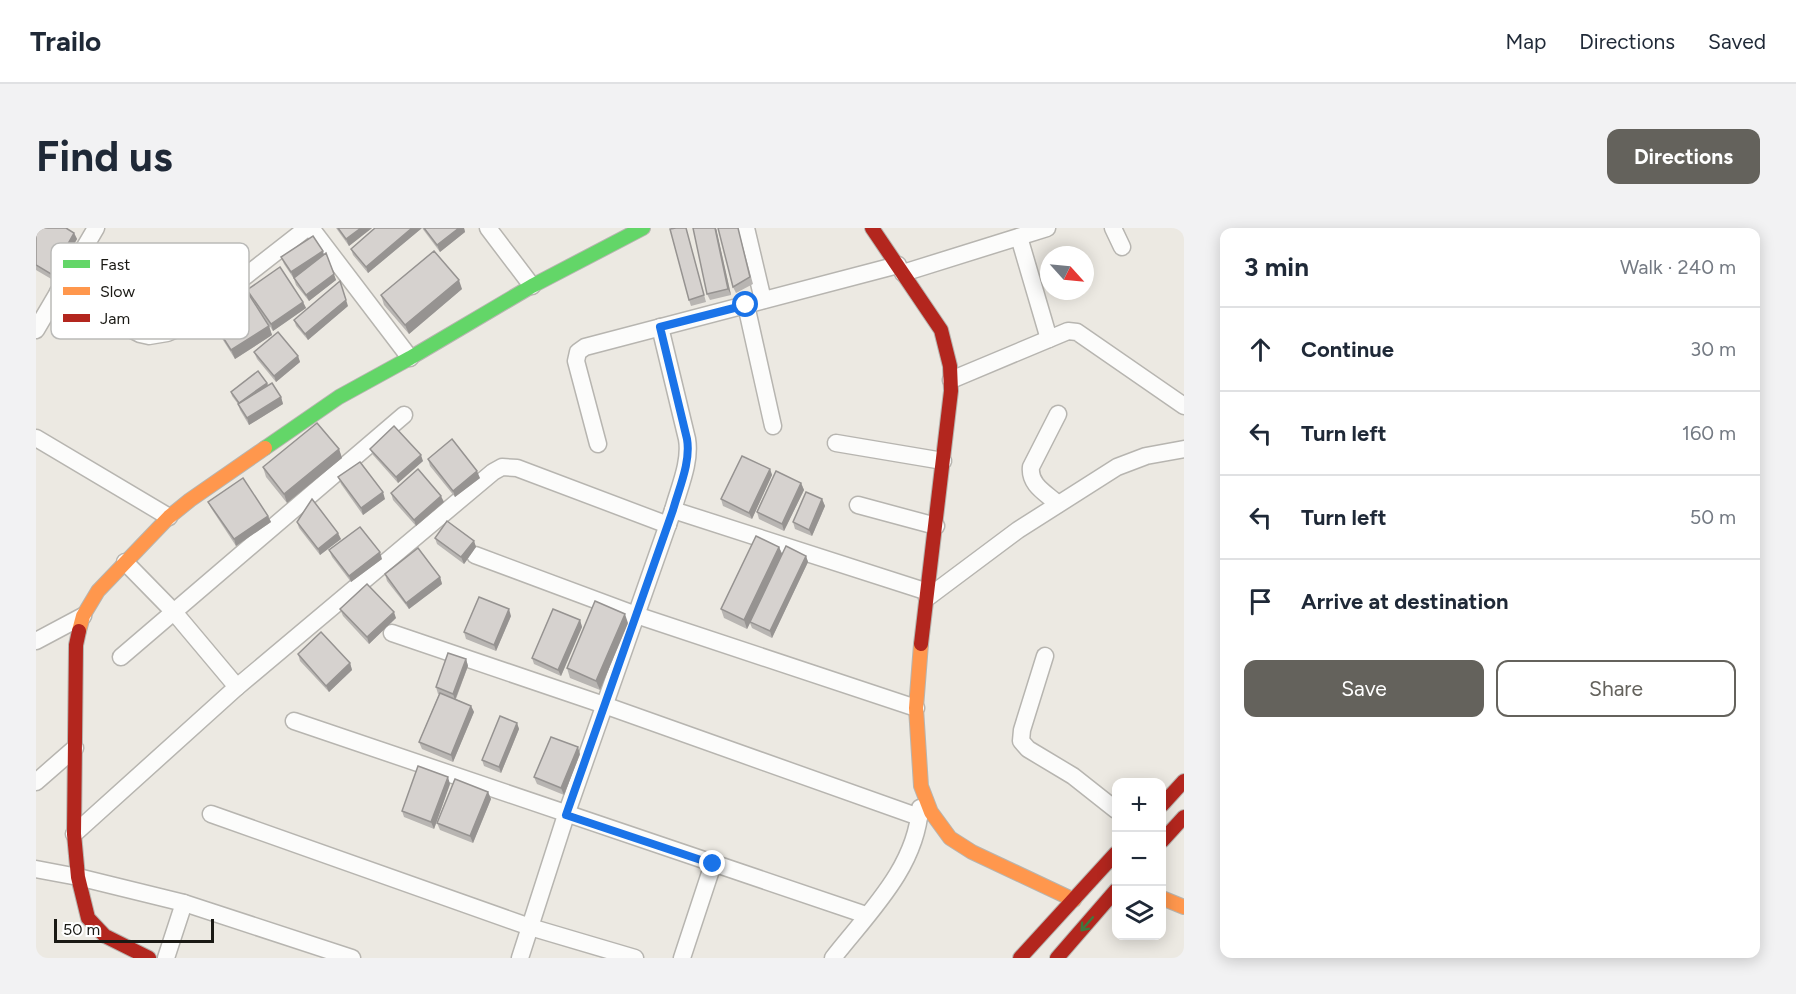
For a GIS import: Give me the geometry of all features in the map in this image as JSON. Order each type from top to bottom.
[{"type":"street","points":[[87,243],[96,228]]},
{"type":"street","points":[[249,274],[309,228],[410,358]]},
{"type":"street","points":[[488,228],[532,286]]},
{"type":"street","points":[[149,958],[105,936],[88,918],[78,877],[74,834],[76,645],[83,616],[98,591],[169,518],[190,500],[339,397],[532,286],[643,228]]},
{"type":"street","points":[[746,228],[763,300]]},
{"type":"street","points":[[833,958],[900,872],[919,817],[921,786],[916,708],[919,664],[951,391],[950,366],[941,330],[872,228]]},
{"type":"street","points":[[598,444],[576,361],[578,352],[585,347],[763,300],[900,269],[993,236],[1019,237],[1047,228]]},
{"type":"street","points":[[1113,228],[1122,247]]},
{"type":"street","points":[[1019,237],[1049,339]]},
{"type":"street","points":[[36,330],[51,304]]},
{"type":"street","points":[[746,305],[773,426]]},
{"type":"street","points":[[520,958],[566,815],[670,517],[689,450],[660,327]]},
{"type":"street","points":[[951,380],[1068,331],[1077,332],[1184,406]]},
{"type":"street","points":[[1058,414],[1031,467],[1030,477],[1036,486],[1058,504]]},
{"type":"street","points":[[121,657],[404,415]]},
{"type":"street","points":[[36,438],[169,518]]},
{"type":"street","points":[[836,443],[943,461]]},
{"type":"street","points":[[927,595],[1018,530],[1117,466],[1146,456],[1184,449]]},
{"type":"street","points":[[74,834],[237,687],[492,472],[502,467],[517,468],[927,595]]},
{"type":"street","points":[[858,505],[936,526]]},
{"type":"street","points":[[475,555],[636,615],[916,708]]},
{"type":"street","points":[[125,562],[174,612],[237,687]]},
{"type":"street","points":[[36,641],[83,616]]},
{"type":"street","points":[[392,633],[604,705],[919,817]]},
{"type":"street","points":[[1045,656],[1022,730],[1021,741],[1028,749],[1073,776],[1112,807]]},
{"type":"street","points":[[294,721],[866,915]]},
{"type":"street","points":[[36,782],[75,748]]},
{"type":"street","points":[[1166,800],[1184,781]]},
{"type":"street","points":[[921,786],[931,812],[950,838],[972,852],[1074,900]]},
{"type":"street","points":[[211,814],[530,927],[635,958]]},
{"type":"street","points":[[1166,836],[1184,817]]},
{"type":"street","points":[[1020,958],[1112,857]]},
{"type":"street","points":[[682,958],[713,864]]},
{"type":"street","points":[[36,869],[184,903],[352,958]]},
{"type":"street","points":[[1058,958],[1112,895]]},
{"type":"street","points":[[1166,900],[1184,907]]},
{"type":"street","points":[[166,958],[184,903]]},
{"type":"building","points":[[36,228],[66,228],[74,233],[68,243],[51,243],[51,274],[36,265]]},
{"type":"building","points":[[338,228],[361,228],[346,239]]},
{"type":"building","points":[[375,228],[412,228],[366,267],[351,249]]},
{"type":"building","points":[[424,228],[459,228],[437,245]]},
{"type":"building","points":[[686,228],[704,295],[689,300],[670,229]]},
{"type":"building","points":[[693,228],[715,228],[728,289],[707,294]]},
{"type":"building","points":[[718,228],[738,228],[750,277],[733,287]]},
{"type":"building","points":[[313,236],[323,251],[291,272],[281,257]]},
{"type":"building","points":[[434,251],[459,280],[405,325],[381,295]]},
{"type":"building","points":[[326,253],[334,274],[306,295],[294,278]]},
{"type":"building","points":[[280,267],[303,302],[271,324],[249,293],[249,289]]},
{"type":"building","points":[[340,281],[346,300],[305,334],[294,320]]},
{"type":"building","points":[[249,295],[269,326],[249,339]]},
{"type":"building","points":[[278,332],[298,356],[274,376],[254,352]]},
{"type":"building","points":[[224,339],[248,339],[231,350]]},
{"type":"building","points":[[258,371],[267,383],[239,403],[231,392]]},
{"type":"building","points":[[272,383],[281,397],[247,418],[238,404]]},
{"type":"building","points":[[317,423],[339,449],[284,494],[263,467]]},
{"type":"building","points":[[394,426],[421,455],[396,477],[370,449]]},
{"type":"building","points":[[452,439],[477,471],[453,491],[428,459]]},
{"type":"building","points":[[742,456],[770,469],[749,513],[721,499]]},
{"type":"building","points":[[360,462],[383,492],[361,508],[338,477]]},
{"type":"building","points":[[418,469],[441,496],[414,520],[391,493]]},
{"type":"building","points":[[776,471],[801,483],[782,524],[757,512]]},
{"type":"building","points":[[243,478],[268,516],[234,539],[208,502]]},
{"type":"building","points":[[806,492],[822,499],[809,530],[793,522]]},
{"type":"building","points":[[312,499],[338,533],[318,549],[297,522]]},
{"type":"building","points":[[447,521],[474,541],[461,557],[435,538]]},
{"type":"building","points":[[360,527],[380,552],[349,576],[329,550]]},
{"type":"building","points":[[756,536],[779,547],[744,620],[721,609]]},
{"type":"building","points":[[786,546],[806,556],[770,631],[750,622]]},
{"type":"building","points":[[418,548],[440,577],[406,603],[385,574]]},
{"type":"building","points":[[367,584],[394,612],[367,637],[340,609]]},
{"type":"building","points":[[479,597],[509,609],[494,645],[464,632]]},
{"type":"building","points":[[595,601],[625,614],[596,681],[567,668]]},
{"type":"building","points":[[553,609],[580,620],[558,670],[532,658]]},
{"type":"building","points":[[321,632],[350,663],[326,686],[298,654]]},
{"type":"building","points":[[448,653],[466,659],[453,694],[436,687]]},
{"type":"building","points":[[440,693],[471,706],[451,755],[419,742]]},
{"type":"building","points":[[500,716],[517,723],[499,767],[482,760]]},
{"type":"building","points":[[551,737],[578,747],[561,788],[534,777]]},
{"type":"building","points":[[418,766],[448,777],[431,822],[402,811]]},
{"type":"building","points":[[455,779],[488,792],[470,836],[437,823]]},
{"type":"traffic: fast","points":[[265,448],[339,397],[532,286],[643,228]]},
{"type":"traffic: slow","points":[[79,631],[83,616],[98,591],[169,517],[265,448]]},
{"type":"traffic: slow","points":[[921,644],[916,708],[921,786],[931,812],[950,838],[972,852],[1074,900]]},
{"type":"traffic: slow","points":[[1166,900],[1184,907]]},
{"type":"traffic: jam","points":[[872,228],[941,330],[950,366],[951,391],[921,644]]},
{"type":"traffic: jam","points":[[79,631],[76,645],[74,834],[78,877],[88,918],[105,936],[149,958]]},
{"type":"traffic: jam","points":[[1166,801],[1184,781]]},
{"type":"traffic: jam","points":[[1166,837],[1184,817]]},
{"type":"traffic: jam","points":[[1020,958],[1112,857]]},
{"type":"traffic: jam","points":[[1057,958],[1112,895]]},
{"type":"route","points":[[713,864],[566,815],[673,510],[689,450],[660,327],[746,305]]}]
